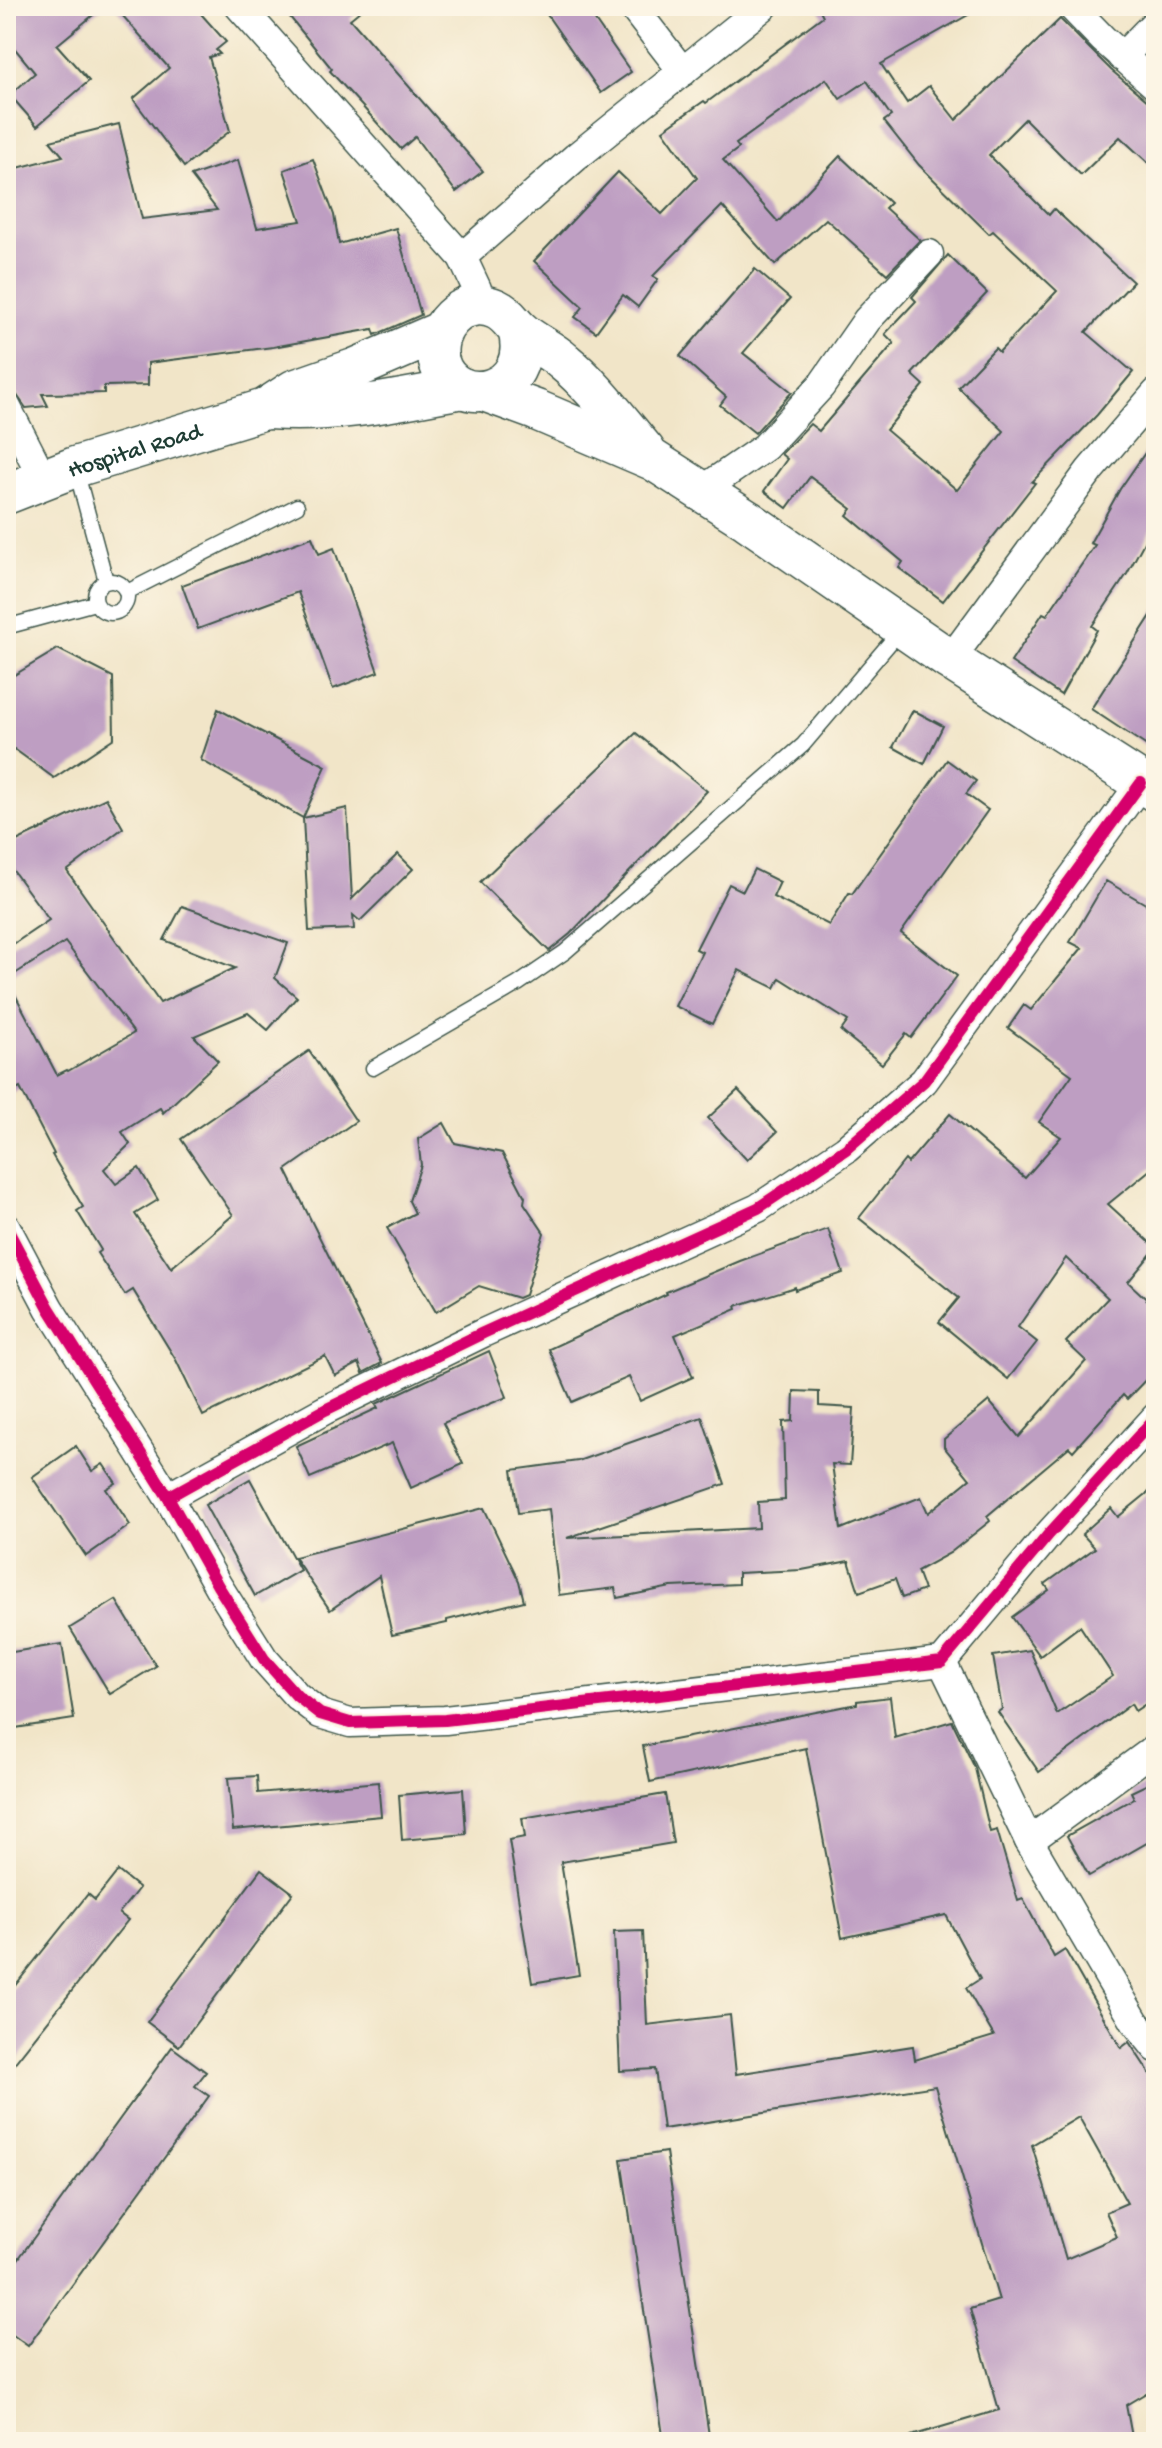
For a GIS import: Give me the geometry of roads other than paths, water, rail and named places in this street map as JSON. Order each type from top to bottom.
[{"type":"street","points":[[239,6],[462,257],[477,289],[479,306]]},
{"type":"street","points":[[632,6],[683,72]]},
{"type":"street","points":[[462,257],[576,157],[764,6]]},
{"type":"street","points":[[1071,6],[1156,86]]},
{"type":"street","points":[[1122,57],[1156,22]]},
{"type":"street","points":[[701,491],[765,447],[821,386],[867,320],[929,254]]},
{"type":"street","points":[[168,1497],[247,1451],[340,1403],[483,1333],[758,1208],[846,1149],[924,1081],[1149,788],[950,660],[653,460],[536,410],[449,379],[440,364],[437,348],[440,332],[449,318],[463,309],[479,306],[502,313],[518,329],[563,360],[653,460]]},
{"type":"street","points":[[265,409],[305,412],[500,386],[513,376],[520,362],[522,345],[518,329]]},
{"type":"street","points":[[265,409],[294,390],[354,369],[440,332]]},
{"type":"street","points":[[950,660],[1090,470],[1156,393]]},
{"type":"street","points":[[6,406],[59,472]]},
{"type":"street","name":"Hospital Road","points":[[6,494],[59,472],[265,409]]},
{"type":"street","points":[[6,1227],[49,1308],[168,1497],[264,1659],[297,1696],[320,1714],[350,1723],[445,1720],[942,1662],[1049,1534],[1156,1417]]},
{"type":"street","points":[[942,1662],[1029,1841],[1135,2022],[1156,2048]]},
{"type":"street","points":[[1029,1841],[1156,1748]]},
{"type":"lane","points":[[59,472],[106,581]]},
{"type":"lane","points":[[127,592],[297,506]]},
{"type":"lane","points":[[106,581],[122,585],[127,592],[123,609],[115,614],[99,610],[95,603],[94,594],[98,586],[106,581]]},
{"type":"lane","points":[[6,627],[95,603]]},
{"type":"lane","points":[[373,1068],[518,984],[565,952],[803,745],[903,627]]}]
